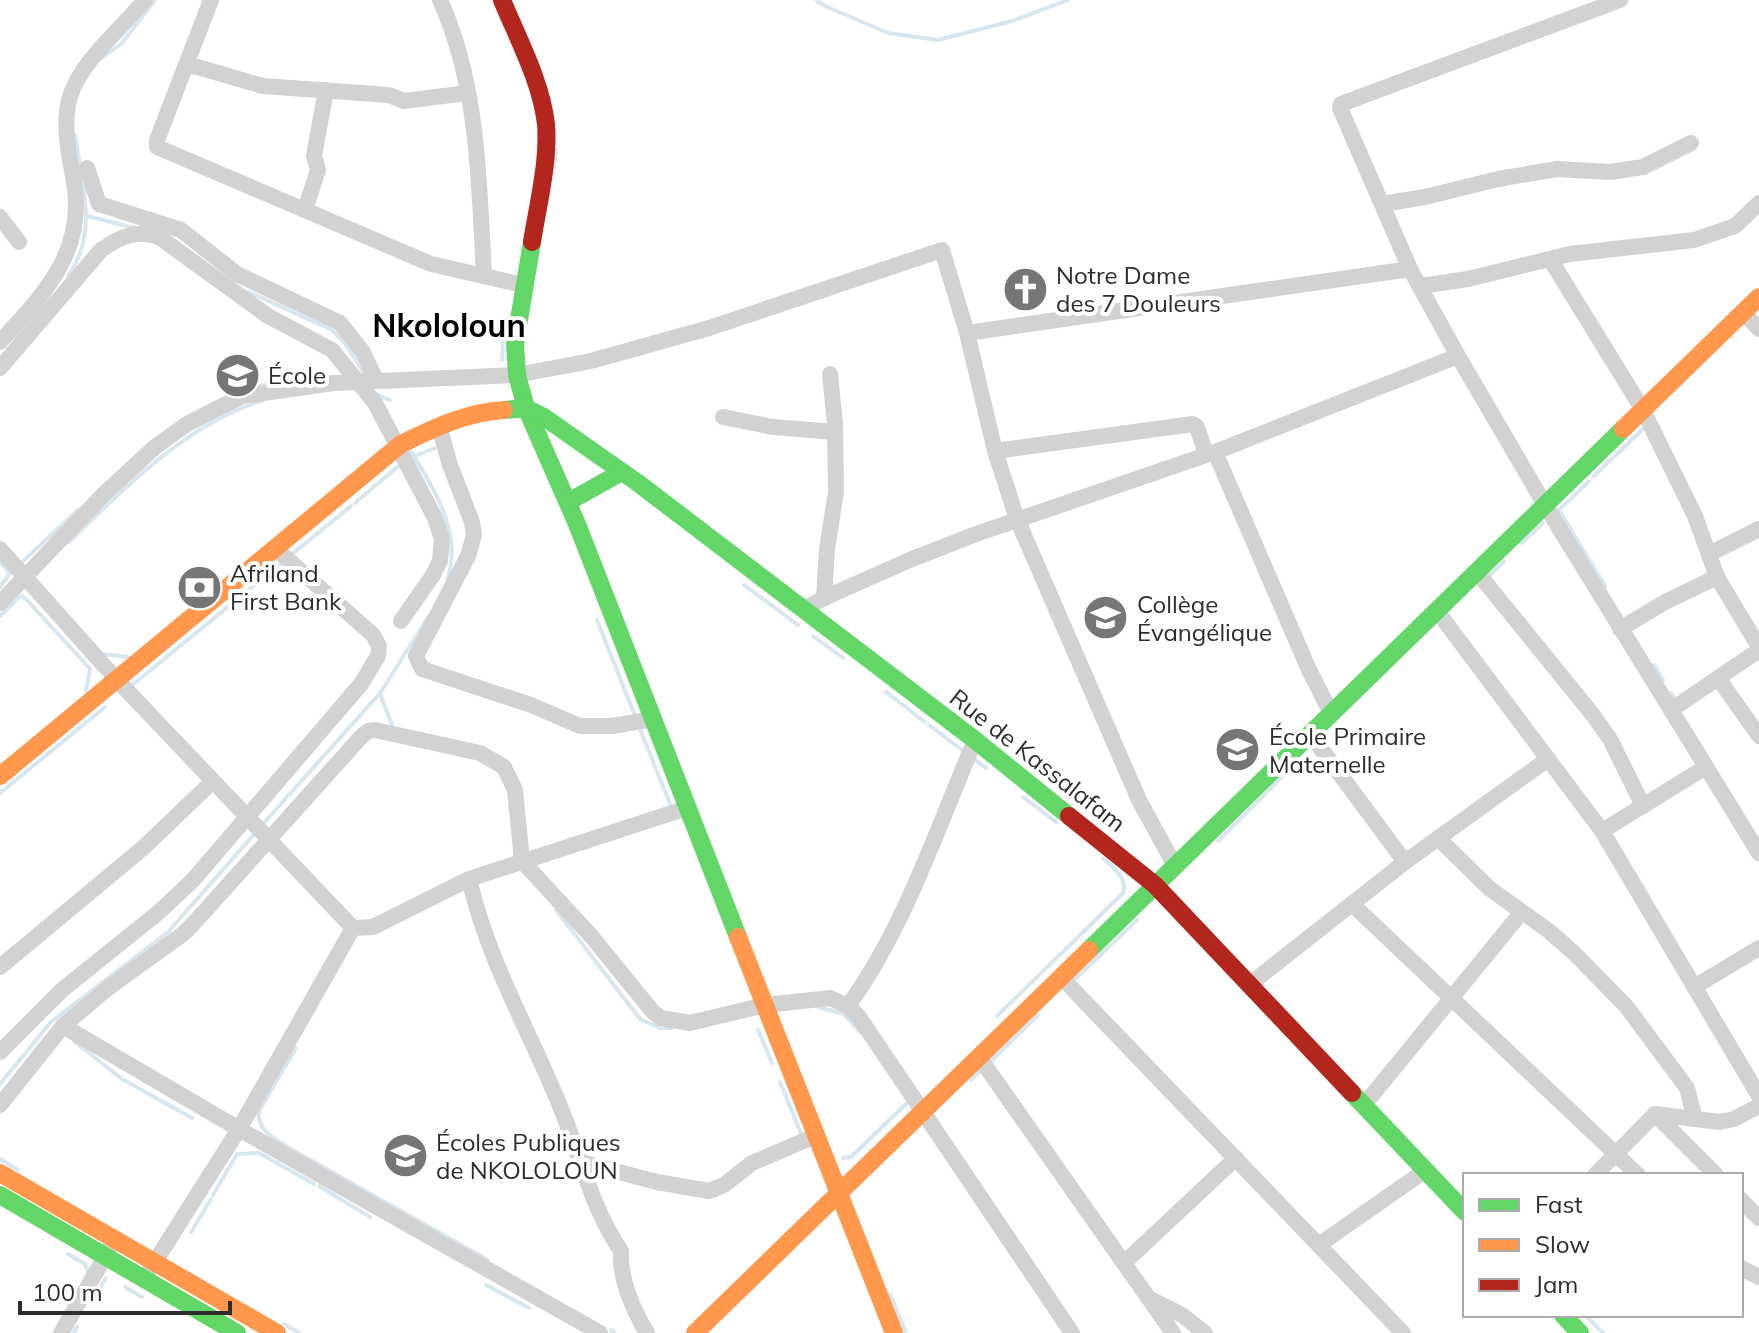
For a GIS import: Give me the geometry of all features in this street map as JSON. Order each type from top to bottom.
[{"type":"street","points":[[0,342],[56,276],[69,251],[77,222],[77,197],[67,142],[70,96],[90,63],[145,0]]},
{"type":"street","points":[[211,0],[157,140],[157,147],[431,264],[523,285]]},
{"type":"street","points":[[440,0],[452,25],[475,129],[484,276]]},
{"type":"street","points":[[502,0],[541,98],[546,126],[542,181],[515,344],[517,375],[526,408],[568,502],[894,1333]]},
{"type":"street","points":[[1620,0],[1341,104],[1340,108],[1410,269],[1458,356],[1620,629],[1759,853]]},
{"type":"street","points":[[187,64],[263,86],[389,95],[404,101],[467,93]]},
{"type":"street","points":[[305,210],[318,170],[314,156],[326,90]]},
{"type":"street","points":[[1382,204],[1557,169],[1610,172],[1643,167],[1691,143]]},
{"type":"street","points":[[87,168],[99,204],[181,230],[237,274],[340,323],[363,352],[375,403],[404,443],[442,539],[440,561],[401,621]]},
{"type":"street","points":[[1420,286],[1468,279],[1550,259],[1710,236],[1744,221],[1759,203]]},
{"type":"street","points":[[0,217],[19,242]]},
{"type":"street","points":[[0,368],[101,250],[117,239],[133,233],[146,233],[159,237],[268,316],[332,350],[372,380]]},
{"type":"street","points":[[0,603],[103,495],[155,447],[187,424],[242,396],[289,387],[372,380],[517,375],[636,350],[942,250],[967,333],[995,451],[1017,519],[1139,800],[1175,866]]},
{"type":"street","points":[[1550,259],[1643,410],[1695,516],[1717,577],[1759,649],[1671,710]]},
{"type":"street","points":[[967,333],[1410,269]]},
{"type":"street","points":[[695,1333],[1759,297]]},
{"type":"street","points":[[1743,312],[1759,329]]},
{"type":"street","points":[[804,609],[912,559],[1017,519],[1210,453],[1458,356]]},
{"type":"street","points":[[824,598],[827,549],[836,492],[830,374]]},
{"type":"street","points":[[0,776],[404,443],[439,426],[485,411],[526,408]]},
{"type":"street","name":"Rue de Kassalafam","points":[[526,408],[544,417],[622,472],[804,609],[975,740],[1155,885],[1463,1210]]},
{"type":"street","points":[[723,417],[773,427],[835,432]]},
{"type":"street","points":[[995,451],[1193,424],[1197,427],[1331,713]]},
{"type":"street","points":[[439,426],[474,535],[468,556],[416,656],[418,665],[580,726],[612,726],[653,719]]},
{"type":"street","points":[[568,502],[622,472]]},
{"type":"street","points":[[1709,554],[1759,529]]},
{"type":"street","points":[[0,1052],[62,990],[159,912],[193,880],[361,684],[378,656],[379,646],[373,635],[275,548]]},
{"type":"street","points":[[0,549],[117,680],[353,928],[373,927],[469,879],[687,808]]},
{"type":"street","points":[[1477,572],[1593,715],[1610,739],[1643,806]]},
{"type":"street","points":[[1620,629],[1665,602],[1717,577]]},
{"type":"street","points":[[1437,611],[1602,831],[1759,1096]]},
{"type":"street","points":[[1718,678],[1759,736]]},
{"type":"street","points":[[0,1105],[63,1026],[108,988],[183,934],[360,738],[368,731],[375,730],[480,753],[504,767],[515,790],[522,861],[661,1018],[690,1023],[765,1005],[830,998],[848,1006],[859,1017],[1072,1333]]},
{"type":"street","points":[[1310,734],[1405,862]]},
{"type":"street","points":[[848,1006],[869,975],[897,920],[975,740]]},
{"type":"street","points":[[1250,984],[1405,862],[1548,759]]},
{"type":"street","points":[[1602,831],[1706,767]]},
{"type":"street","points":[[0,967],[143,848],[213,781]]},
{"type":"street","points":[[1438,838],[1483,883],[1575,954],[1626,1006],[1687,1088],[1695,1119]]},
{"type":"street","points":[[469,879],[478,917],[497,967],[562,1110],[607,1231],[621,1251],[627,1286],[647,1333]]},
{"type":"street","points":[[1352,904],[1636,1173]]},
{"type":"street","points":[[1364,1105],[1521,913]]},
{"type":"street","points":[[143,1279],[239,1129],[353,928]]},
{"type":"street","points":[[1694,987],[1759,948]]},
{"type":"street","points":[[1061,977],[1403,1333]]},
{"type":"street","points":[[63,1026],[600,1333]]},
{"type":"street","points":[[979,1057],[1173,1333]]},
{"type":"street","points":[[1655,1114],[1720,1122],[1734,1119],[1759,1106]]},
{"type":"street","points":[[1597,1173],[1655,1114]]},
{"type":"street","points":[[1655,1114],[1714,1173]]},
{"type":"street","points":[[581,1162],[657,1182],[709,1191],[724,1185],[752,1163],[815,1136]]},
{"type":"street","points":[[1124,1263],[1236,1158]]},
{"type":"street","points":[[1320,1244],[1426,1170]]},
{"type":"street","points":[[0,1173],[277,1333]]},
{"type":"street","points":[[0,1195],[237,1333]]},
{"type":"street","points":[[1743,1202],[1759,1218]]},
{"type":"street","points":[[61,1333],[115,1240]]},
{"type":"street","points":[[1148,1298],[1182,1315],[1205,1333]]},
{"type":"street","points":[[1565,1317],[1580,1333]]},
{"type":"waterway","points":[[100,59],[122,43],[155,0]]},
{"type":"waterway","points":[[816,0],[888,33],[938,40],[1012,21],[1068,0]]},
{"type":"waterway","points":[[68,276],[77,260],[86,225],[75,135]]},
{"type":"waterway","points":[[554,168],[556,150]]},
{"type":"waterway","points":[[87,216],[135,228]]},
{"type":"waterway","points":[[249,292],[332,330],[347,346],[367,378]]},
{"type":"waterway","points":[[502,360],[504,319]]},
{"type":"waterway","points":[[259,386],[298,380]]},
{"type":"waterway","points":[[375,394],[390,400]]},
{"type":"waterway","points":[[69,542],[135,479],[182,442],[234,411],[263,400]]},
{"type":"waterway","points":[[1594,476],[1647,425]]},
{"type":"waterway","points":[[415,456],[440,446]]},
{"type":"waterway","points":[[409,448],[436,494],[449,527],[451,562],[447,580]]},
{"type":"waterway","points":[[355,503],[402,463]]},
{"type":"waterway","points":[[1589,481],[1559,510],[1605,586]]},
{"type":"waterway","points":[[291,555],[351,506]]},
{"type":"waterway","points":[[21,563],[79,509]]},
{"type":"waterway","points":[[1522,543],[1543,523]]},
{"type":"waterway","points":[[131,686],[284,561]]},
{"type":"waterway","points":[[1488,577],[1504,561]]},
{"type":"waterway","points":[[0,562],[10,573],[0,587]]},
{"type":"waterway","points":[[744,585],[798,625]]},
{"type":"waterway","points":[[0,616],[21,595],[27,600],[90,669],[86,691]]},
{"type":"waterway","points":[[263,824],[380,693],[429,616]]},
{"type":"waterway","points":[[597,620],[635,716]]},
{"type":"waterway","points":[[813,636],[843,658]]},
{"type":"waterway","points":[[102,654],[128,657]]},
{"type":"waterway","points":[[1654,665],[1663,680]]},
{"type":"waterway","points":[[886,692],[925,722]]},
{"type":"waterway","points":[[1671,693],[1676,701]]},
{"type":"waterway","points":[[380,694],[394,730]]},
{"type":"waterway","points":[[0,793],[105,707]]},
{"type":"waterway","points":[[638,724],[672,809]]},
{"type":"waterway","points":[[929,725],[965,752]]},
{"type":"waterway","points":[[972,758],[986,768]]},
{"type":"waterway","points":[[1218,841],[1297,762]]},
{"type":"waterway","points":[[1023,797],[1056,822]]},
{"type":"waterway","points":[[0,1084],[51,1022],[168,932],[257,831]]},
{"type":"waterway","points":[[997,1016],[1123,893],[1122,878],[1103,858]]},
{"type":"waterway","points":[[556,910],[640,1019],[660,1028],[672,1028]]},
{"type":"waterway","points":[[1072,982],[1137,920]]},
{"type":"waterway","points":[[818,1007],[844,1014],[860,1032]]},
{"type":"waterway","points":[[989,1063],[1038,1015]]},
{"type":"waterway","points":[[758,1030],[772,1063]]},
{"type":"waterway","points":[[74,1041],[122,1079],[192,1118]]},
{"type":"waterway","points":[[296,1048],[259,1111],[264,1129],[291,1149],[488,1260]]},
{"type":"waterway","points":[[971,1080],[982,1069]]},
{"type":"waterway","points":[[780,1082],[802,1136]]},
{"type":"waterway","points":[[843,1158],[851,1157],[909,1101]]},
{"type":"waterway","points":[[213,1195],[237,1154],[259,1153],[314,1184]]},
{"type":"waterway","points":[[0,1159],[18,1170]]},
{"type":"waterway","points":[[319,1186],[370,1217]]},
{"type":"waterway","points":[[191,1232],[211,1199]]},
{"type":"waterway","points":[[68,1254],[85,1264],[88,1272]]},
{"type":"waterway","points":[[97,1293],[106,1278]]},
{"type":"waterway","points":[[486,1285],[529,1308]]},
{"type":"waterway","points":[[125,1287],[142,1297]]},
{"type":"waterway","points":[[890,1294],[906,1333]]},
{"type":"waterway","points":[[1587,1317],[1603,1333]]},
{"type":"waterway","points":[[284,1324],[299,1333]]},
{"type":"waterway","points":[[73,1333],[77,1327]]},
{"type":"waterway","points":[[611,1330],[615,1333]]},
{"type":"traffic: fast","points":[[532,242],[515,344],[517,375],[526,408],[577,524],[738,937]]},
{"type":"traffic: fast","points":[[504,410],[526,408],[544,417],[638,483],[975,740],[1069,816]]},
{"type":"traffic: fast","points":[[1089,950],[1623,429]]},
{"type":"traffic: fast","points":[[568,502],[622,472]]},
{"type":"traffic: fast","points":[[1352,1093],[1463,1210]]},
{"type":"traffic: fast","points":[[0,1195],[237,1333]]},
{"type":"traffic: fast","points":[[1565,1317],[1580,1333]]},
{"type":"traffic: slow","points":[[1623,429],[1759,297]]},
{"type":"traffic: slow","points":[[0,776],[401,444],[464,417],[504,410]]},
{"type":"traffic: slow","points":[[738,937],[894,1333]]},
{"type":"traffic: slow","points":[[695,1333],[1089,950]]},
{"type":"traffic: slow","points":[[0,1173],[277,1333]]},
{"type":"traffic: jam","points":[[502,0],[534,76],[546,124],[544,168],[532,242]]},
{"type":"traffic: jam","points":[[1069,816],[1155,885],[1352,1093]]},
{"type":"place","name":"Notre Dame des 7 Douleurs","points":[[1025,289]]},
{"type":"place","name":"École","points":[[237,375]]},
{"type":"place","name":"Afriland First Bank","points":[[199,587]]},
{"type":"place","name":"Collège Évangélique","points":[[1106,618]]},
{"type":"place","name":"École Primaire Maternelle","points":[[1238,750]]},
{"type":"place","name":"Écoles Publiques de NKOLOLOUN","points":[[405,1156]]},
{"type":"district","name":"Nkololoun","points":[[449,325]]}]
